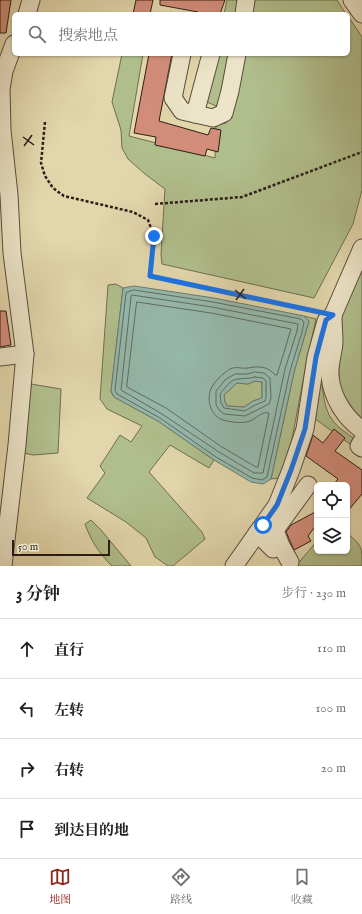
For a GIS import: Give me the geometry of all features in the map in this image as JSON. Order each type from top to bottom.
[{"type":"street","points":[[27,12],[30,0]]},
{"type":"street","points":[[244,12],[246,0]]},
{"type":"street","points":[[352,0],[362,14]]},
{"type":"street","points":[[3,566],[17,444],[25,354],[4,195],[1,89],[8,51]]},
{"type":"street","points":[[182,56],[173,98],[182,111],[213,118],[224,113],[237,56]]},
{"type":"street","points":[[195,114],[210,56]]},
{"type":"street","points":[[362,248],[333,315],[334,342],[330,375],[332,388],[342,410],[355,426],[362,430]]},
{"type":"street","points":[[234,566],[277,505],[291,470],[305,429],[316,357],[326,320],[333,315]]},
{"type":"street","points":[[0,357],[25,354]]},
{"type":"street","points":[[362,441],[358,446],[362,448]]},
{"type":"street","points":[[290,562],[281,546],[275,530],[308,485]]},
{"type":"street","points":[[257,533],[273,549],[281,546]]},
{"type":"path","points":[[45,122],[41,163],[45,176],[53,188],[64,196],[133,212],[148,220],[154,236],[150,276],[333,315]]},
{"type":"path","points":[[155,204],[242,197],[362,152]]},
{"type":"green space","points":[[227,0],[240,0],[238,12],[224,12]]},
{"type":"green space","points":[[255,0],[337,0],[345,12],[252,12]]},
{"type":"green space","points":[[350,19],[362,37],[362,190],[353,224],[314,298],[162,264],[161,254],[165,189],[128,159],[122,148],[121,130],[112,102],[122,56],[143,56],[129,136],[215,158],[216,125],[226,123],[242,70],[245,56],[350,56]]},
{"type":"green space","points":[[217,56],[231,56],[224,96],[216,106],[207,102]]},
{"type":"green space","points":[[362,264],[362,420],[352,412],[339,386],[339,320]]},
{"type":"green space","points":[[116,284],[123,288],[111,392],[114,397],[158,421],[214,460],[209,468],[170,445],[149,472],[202,532],[205,539],[173,566],[168,566],[155,557],[146,538],[126,522],[87,498],[105,473],[100,466],[120,435],[131,442],[142,426],[107,409],[100,399],[108,285]]},
{"type":"green space","points":[[304,316],[316,319],[292,439],[280,478],[271,479],[294,372],[309,321]]},
{"type":"green space","points":[[321,373],[326,408],[330,416],[341,429],[362,443],[362,453],[314,418]]},
{"type":"green space","points":[[255,381],[262,382],[262,398],[253,401],[244,407],[227,406],[224,395],[237,383],[248,384]]},
{"type":"green space","points":[[31,384],[61,389],[58,453],[33,455],[24,453]]},
{"type":"green space","points":[[91,520],[131,566],[112,566],[103,556],[90,536],[85,524]]},
{"type":"green space","points":[[350,536],[360,547],[362,554],[362,566],[296,566],[314,545],[314,554],[350,554]]},
{"type":"water","points":[[134,286],[214,298],[304,316],[309,321],[294,372],[271,479],[263,484],[251,482],[214,460],[158,421],[114,397],[111,391],[123,288]],"holes":[[[255,381],[262,382],[262,398],[253,401],[244,407],[227,406],[224,395],[237,383],[248,384]]]},
{"type":"building","points":[[0,0],[11,0],[6,33],[0,33]]},
{"type":"building","points":[[136,0],[153,0],[150,12],[133,12]]},
{"type":"building","points":[[160,0],[225,0],[221,12],[198,12],[160,5]]},
{"type":"building","points":[[149,56],[172,56],[159,121],[208,135],[211,128],[221,130],[218,152],[207,149],[205,156],[155,145],[156,137],[134,133]]},
{"type":"building","points":[[0,311],[6,311],[11,345],[0,347]]},
{"type":"building","points":[[334,429],[345,438],[335,451],[362,470],[362,494],[350,508],[350,482],[336,482],[338,479],[306,456],[313,435],[323,443]]},
{"type":"building","points":[[314,513],[314,528],[308,536],[311,541],[294,550],[286,532],[291,525]]},
{"type":"route","points":[[154,236],[150,276],[333,315],[326,320],[316,357],[305,429],[277,505],[263,525]]}]
